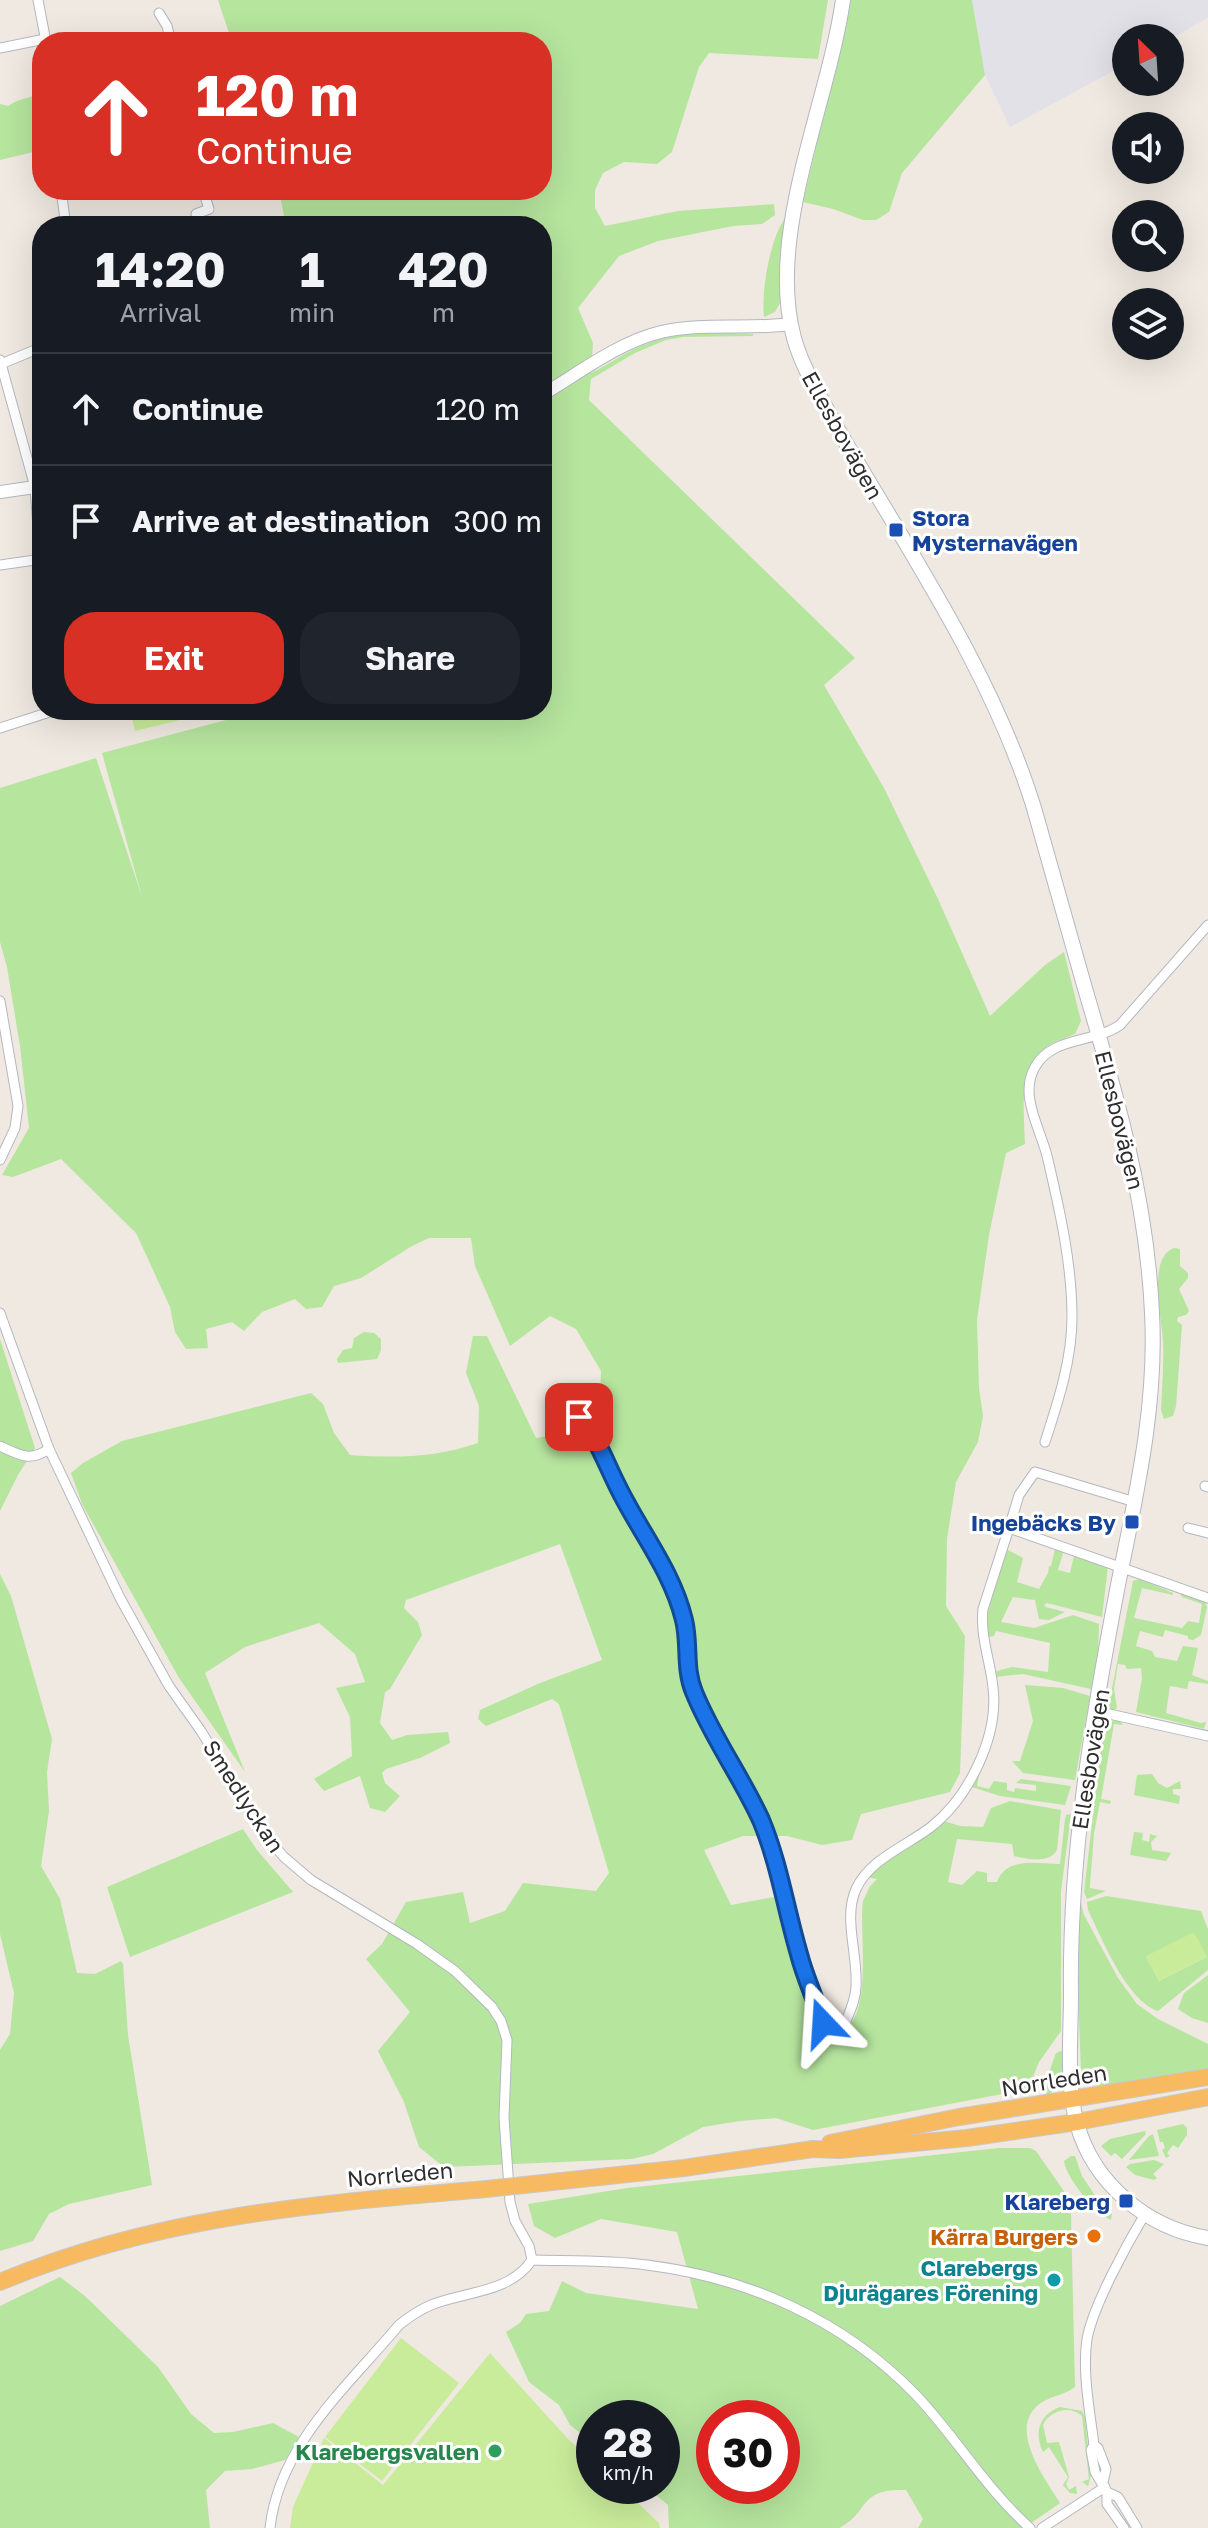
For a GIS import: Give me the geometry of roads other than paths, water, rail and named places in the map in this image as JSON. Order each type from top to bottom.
[{"type":"highway","name":"Norrleden","points":[[813,2149],[840,2139],[1208,2077]]},
{"type":"highway","name":"Norrleden","points":[[0,2282],[89,2249],[191,2223],[304,2206],[662,2171],[813,2149],[913,2144],[1077,2122],[1208,2097]]},
{"type":"main road","name":"Ellesbovägen","points":[[843,0],[791,226],[785,283],[791,324],[798,351],[812,383],[976,666],[1007,733],[1033,804],[1099,1035],[1137,1183],[1152,1313],[1151,1395],[1135,1502],[1096,1711],[1071,1897],[1073,2099],[1077,2122],[1089,2153],[1108,2182],[1126,2201],[1174,2229],[1208,2238]]},
{"type":"street","points":[[38,0],[44,32]]},
{"type":"street","points":[[159,13],[168,32]]},
{"type":"street","points":[[0,48],[32,42]]},
{"type":"street","points":[[196,214],[209,209],[206,200]]},
{"type":"street","points":[[552,389],[634,342],[659,332],[694,327],[791,324]]},
{"type":"street","points":[[31,464],[0,362],[32,351]]},
{"type":"street","points":[[0,492],[32,487]]},
{"type":"street","points":[[0,565],[32,560]]},
{"type":"street","points":[[0,728],[32,718]]},
{"type":"street","points":[[1045,1442],[1066,1368],[1072,1317],[1057,1201],[1028,1087],[1036,1065],[1051,1050],[1110,1032],[1121,1025],[1206,930]]},
{"type":"street","points":[[0,1001],[18,1109],[15,1128],[0,1160]]},
{"type":"street","name":"Smedlyckan","points":[[0,1313],[49,1449],[120,1598],[169,1686],[272,1845],[311,1880],[417,1944],[455,1971],[492,2007],[501,2021],[507,2040],[504,2118],[510,2202],[532,2260]]},
{"type":"street","points":[[572,1397],[579,1417],[597,1441],[618,1486],[671,1580],[685,1622],[687,1667],[693,1690],[741,1777],[763,1825],[800,1958],[823,2023],[837,2032],[844,2026],[856,1989],[851,1912],[857,1888],[876,1864],[941,1819],[976,1767],[989,1733],[994,1702],[984,1648],[983,1609],[1019,1495],[1035,1472],[1135,1502]]},
{"type":"street","points":[[0,1446],[27,1458],[38,1457],[49,1449]]},
{"type":"street","points":[[1009,1528],[1208,1598]]},
{"type":"street","points":[[1188,1528],[1208,1533]]},
{"type":"street","points":[[1096,1711],[1208,1736]]},
{"type":"street","points":[[1124,2528],[1107,2504],[1106,2469],[1094,2445],[1087,2338],[1122,2255],[1145,2214]]},
{"type":"street","points":[[270,2528],[275,2498],[309,2429],[399,2325],[433,2304],[497,2286],[527,2267],[532,2260],[647,2265],[733,2283],[791,2305],[848,2339],[902,2382],[930,2412],[992,2491],[1030,2528]]},
{"type":"street","points":[[1042,2528],[1105,2487]]},
{"type":"street","points":[[1105,2487],[1118,2497],[1137,2528]]},
{"type":"place","name":"Stora Mysternavägen","points":[[896,530]]},
{"type":"place","name":"Ingebäcks By","points":[[1132,1522]]},
{"type":"place","name":"Klareberg","points":[[1126,2201]]},
{"type":"place","name":"Kärra Burgers","points":[[1094,2236]]},
{"type":"place","name":"Clarebergs Djurägares Förening","points":[[1054,2280]]},
{"type":"place","name":"Klarebergsvallen","points":[[495,2451]]}]
